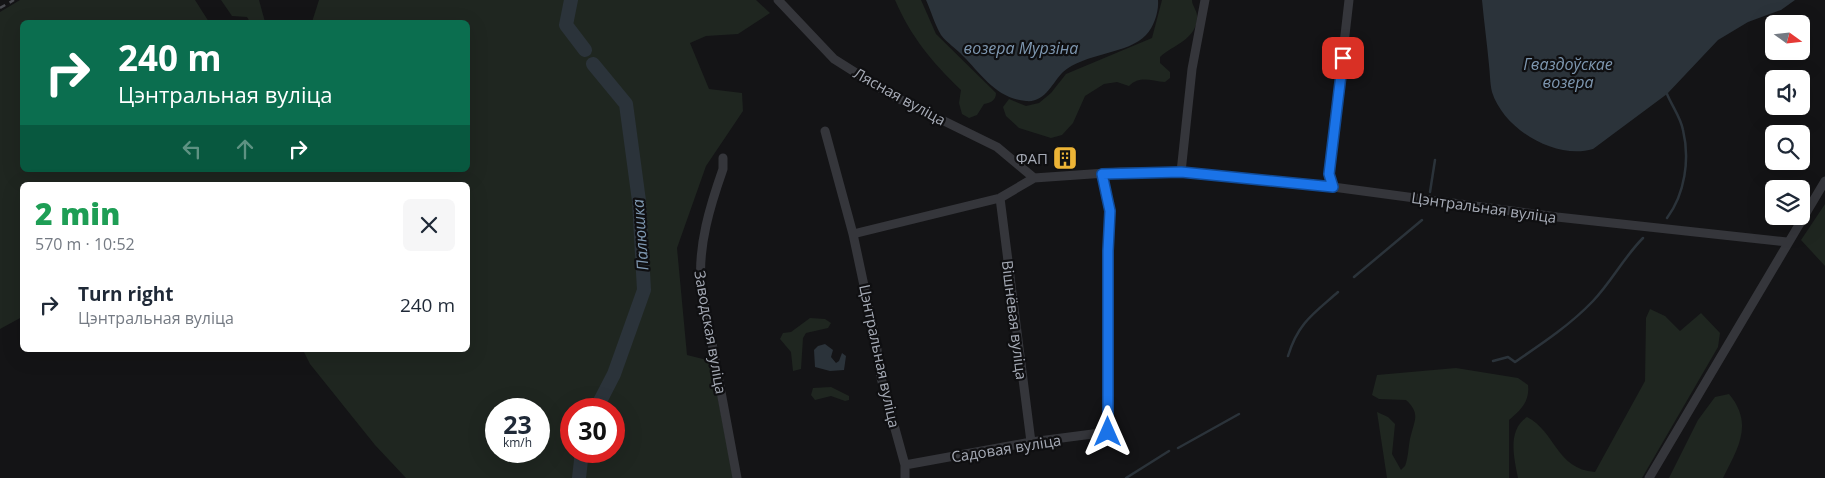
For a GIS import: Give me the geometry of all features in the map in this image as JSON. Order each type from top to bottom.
[{"type":"street","name":"Лясная вуліца","points":[[778,0],[834,59],[891,95],[997,147],[1034,178]]},
{"type":"street","points":[[1181,172],[1192,69],[1205,0]]},
{"type":"street","points":[[1333,187],[1329,174],[1349,0]]},
{"type":"street","name":"Цэнтральная вуліца","points":[[825,131],[853,234],[876,342],[881,378],[905,465],[905,478]]},
{"type":"street","name":"Заводская вуліца","points":[[723,158],[723,169],[703,240],[699,263],[700,284],[737,478]]},
{"type":"street","name":"Цэнтральная вуліца","points":[[853,234],[1000,198],[1034,178],[1181,172],[1333,187],[1557,216],[1787,242]]},
{"type":"street","name":"Садовая вуліца","points":[[905,465],[1031,442],[1108,432],[1108,251],[1110,211],[1102,174]]},
{"type":"street","points":[[1649,478],[1787,242],[1825,181]]},
{"type":"street","name":"Вішнёвая вуліца","points":[[1000,198],[1031,442]]},
{"type":"shaded area","points":[[20,0],[195,0],[208,20],[20,20],[20,172],[470,172],[470,20],[313,20],[319,0],[756,0],[770,13],[738,34],[706,36],[690,43],[709,89],[742,93],[743,111],[706,166],[677,248],[687,355],[711,361],[733,478],[406,478],[375,445],[310,364],[304,352],[470,352],[470,182],[20,182],[20,318],[0,329],[0,12]]},
{"type":"shaded area","points":[[221,0],[259,0],[264,20],[249,20],[247,17],[232,16]]},
{"type":"shaded area","points":[[895,0],[921,0],[936,34],[996,93],[994,99],[984,104],[977,115],[969,118],[962,114],[959,103],[961,90],[923,48],[908,26]]},
{"type":"shaded area","points":[[1162,0],[1192,0],[1197,16],[1196,24],[1189,36],[1160,57],[1160,63],[1170,72],[1170,78],[1165,82],[1142,80],[1129,86],[1117,82],[1104,84],[1085,96],[1073,123],[1062,135],[1051,138],[1019,128],[1006,116],[1003,107],[1009,99],[1026,106],[1039,103],[1051,93],[1066,74],[1152,38]]},
{"type":"shaded area","points":[[1825,204],[1825,266],[1801,240]]},
{"type":"shaded area","points":[[1650,309],[1665,316],[1680,331],[1701,313],[1720,333],[1718,347],[1642,478],[1518,478],[1514,453],[1514,437],[1517,429],[1527,417],[1537,424],[1572,464],[1595,472],[1645,381],[1646,318]]},
{"type":"shaded area","points":[[810,318],[825,319],[831,323],[828,328],[806,333],[803,338],[801,369],[793,371],[791,352],[780,339],[783,333],[791,332]]},
{"type":"shaded area","points":[[1456,368],[1518,378],[1528,385],[1528,396],[1524,405],[1509,420],[1509,478],[1387,478],[1377,412],[1388,417],[1395,424],[1392,454],[1401,470],[1406,462],[1415,413],[1406,400],[1379,399],[1372,395],[1377,375]]},
{"type":"shaded area","points":[[831,387],[849,396],[849,400],[845,401],[831,396],[815,400],[811,395],[813,388]]},
{"type":"shaded area","points":[[1729,394],[1737,405],[1742,426],[1738,446],[1723,478],[1669,478],[1698,420],[1715,397]]},
{"type":"water","name":"возера Мурзіна","points":[[926,0],[1158,0],[1158,9],[1151,28],[1138,41],[1072,66],[1063,72],[1043,96],[1033,101],[1026,101],[1006,96],[990,85],[961,53],[946,41],[939,31]]},
{"type":"water","name":"Гваздоўскае возера","points":[[1482,0],[1795,0],[1781,10],[1748,22],[1718,40],[1667,94],[1593,149],[1579,151],[1563,150],[1533,139],[1519,130],[1508,118],[1498,106],[1491,89]]},
{"type":"water","points":[[825,344],[833,350],[831,357],[836,363],[839,361],[842,353],[846,356],[844,370],[830,371],[815,367],[814,350],[818,346]]},
{"type":"waterway","name":"Палюшка","points":[[571,0],[566,25],[585,50]]},
{"type":"waterway","name":"Палюшка","points":[[593,64],[626,104],[639,201],[644,290],[614,374],[602,398]]},
{"type":"waterway","points":[[1667,94],[1682,126],[1686,164],[1682,187],[1667,218]]},
{"type":"waterway","points":[[1430,192],[1435,160]]},
{"type":"waterway","points":[[1354,277],[1422,220]]},
{"type":"waterway","points":[[1493,361],[1508,357],[1515,362],[1566,326],[1600,293],[1643,238]]},
{"type":"waterway","points":[[1288,356],[1297,335],[1307,320],[1338,292]]},
{"type":"waterway","points":[[1178,448],[1239,414]]},
{"type":"waterway","points":[[1126,478],[1169,451]]},
{"type":"waterway","name":"Палюшка","points":[[579,478],[581,463]]},
{"type":"railway","points":[[0,8],[14,0]]},
{"type":"place","name":"ФАП","points":[[1065,158]]},
{"type":"route","points":[[1108,432],[1108,251],[1110,211],[1102,174],[1120,172],[1181,172],[1268,179],[1333,187],[1329,174],[1343,58]]}]
